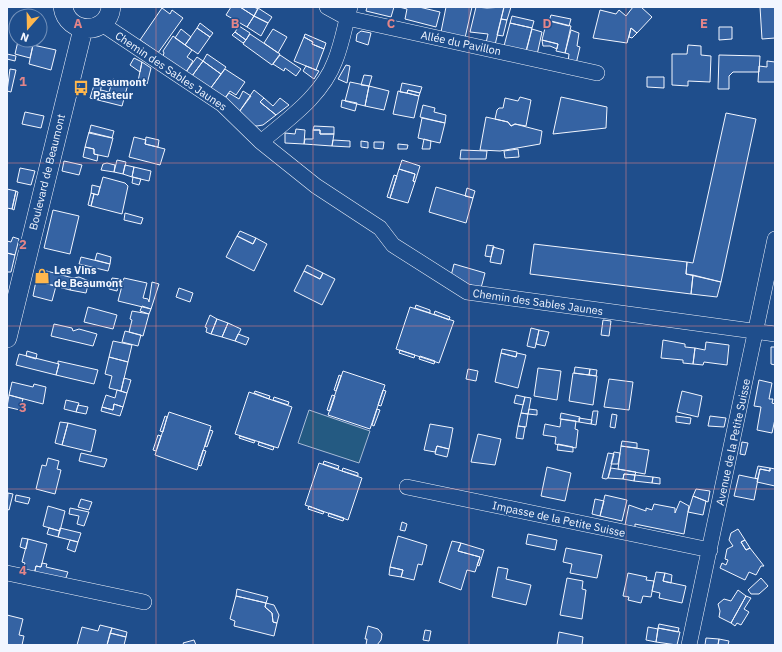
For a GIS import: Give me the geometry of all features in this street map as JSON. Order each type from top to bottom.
[{"type":"street","points":[[64,7],[68,20],[74,26],[83,29],[89,29],[102,24],[108,18],[111,7]]},
{"type":"street","name":"Allée du Pavillon","points":[[328,7],[597,73]]},
{"type":"street","points":[[261,142],[306,104],[322,85],[335,61],[348,12]]},
{"type":"street","name":"Chemin des Sables Jaunes","points":[[102,24],[222,104],[261,142],[316,186],[380,228],[393,245],[467,292],[775,334]]},
{"type":"street","name":"Boulevard de Beaumont","points":[[7,338],[83,29]]},
{"type":"street","name":"Avenue de la Petite Suisse","points":[[689,645],[775,239]]},
{"type":"street","name":"Impasse de la Petite Suisse","points":[[407,487],[710,550]]},
{"type":"street","points":[[7,573],[144,602]]},
{"type":"shaded area","points":[[309,410],[370,431],[359,463],[298,443]]},
{"type":"building","points":[[231,7],[240,7],[254,16],[247,27],[226,15]]},
{"type":"building","points":[[240,7],[254,7],[258,9],[254,16]]},
{"type":"building","points":[[367,7],[394,7],[391,17],[366,11]]},
{"type":"building","points":[[399,7],[419,7],[440,12],[436,27],[405,19],[407,9]]},
{"type":"building","points":[[446,7],[472,7],[465,38],[441,32]]},
{"type":"building","points":[[476,7],[504,7],[495,45],[486,43],[488,34],[470,32]]},
{"type":"building","points":[[504,7],[511,7],[507,20],[501,19]]},
{"type":"building","points":[[633,7],[641,7],[652,17],[637,33],[631,28],[627,43],[593,38],[600,10],[616,14],[619,10],[626,16]]},
{"type":"building","points":[[760,7],[775,7],[775,38],[762,39]]},
{"type":"building","points":[[162,8],[170,14],[172,10],[183,18],[158,53],[140,40]]},
{"type":"building","points":[[258,8],[272,17],[268,23],[254,16]]},
{"type":"building","points":[[551,15],[571,19],[569,26],[549,21]]},
{"type":"building","points":[[254,16],[268,23],[261,36],[247,27]]},
{"type":"building","points":[[512,16],[534,21],[532,28],[510,23]]},
{"type":"building","points":[[501,19],[507,20],[503,36],[497,35]]},
{"type":"building","points":[[547,20],[571,26],[565,53],[556,51],[558,44],[542,40]]},
{"type":"building","points":[[200,23],[213,33],[210,37],[197,28]]},
{"type":"building","points":[[510,23],[532,28],[526,51],[504,46]]},
{"type":"building","points":[[239,26],[250,33],[246,40],[235,32]]},
{"type":"building","points":[[719,27],[732,27],[732,39],[719,40]]},
{"type":"building","points":[[197,28],[210,37],[198,54],[185,45]]},
{"type":"building","points":[[631,28],[637,33],[632,38],[629,37]]},
{"type":"building","points":[[181,29],[191,37],[185,45],[175,38]]},
{"type":"building","points":[[273,29],[287,37],[278,53],[264,43]]},
{"type":"building","points":[[532,29],[542,32],[537,55],[526,52]]},
{"type":"building","points":[[571,30],[579,33],[577,46],[580,47],[576,64],[568,62],[569,54],[565,53]]},
{"type":"building","points":[[361,31],[371,33],[368,45],[356,41],[357,34]]},
{"type":"building","points":[[235,32],[246,40],[243,43],[232,35]]},
{"type":"building","points":[[250,34],[280,54],[272,65],[243,44]]},
{"type":"building","points":[[305,34],[326,43],[324,49],[312,44],[313,42],[304,37]]},
{"type":"building","points":[[173,36],[192,50],[187,57],[193,61],[186,72],[163,56],[163,51]]},
{"type":"building","points":[[304,37],[313,42],[312,44],[324,49],[316,70],[294,61]]},
{"type":"building","points":[[542,40],[558,44],[557,49],[550,46],[543,46]]},
{"type":"building","points":[[688,45],[701,46],[701,55],[711,56],[710,82],[688,81],[688,86],[672,85],[672,54],[687,54]]},
{"type":"building","points":[[16,48],[32,48],[30,58],[15,54]]},
{"type":"building","points":[[32,48],[47,48],[56,50],[51,70],[29,64]]},
{"type":"building","points":[[7,54],[16,56],[15,61],[7,59]]},
{"type":"building","points":[[207,54],[226,67],[221,74],[203,61]]},
{"type":"building","points":[[280,55],[301,69],[296,76],[285,68],[284,71],[273,64]]},
{"type":"building","points":[[719,55],[760,56],[759,72],[733,72],[729,76],[729,89],[718,89]]},
{"type":"building","points":[[197,57],[203,61],[192,76],[186,72]]},
{"type":"building","points":[[134,58],[142,62],[140,72],[130,65]]},
{"type":"building","points":[[203,61],[221,74],[210,89],[192,76]]},
{"type":"building","points":[[767,61],[775,62],[775,82],[758,82],[759,66],[767,67]]},
{"type":"building","points":[[142,62],[151,68],[147,84],[138,81]]},
{"type":"building","points":[[346,65],[350,66],[347,83],[338,79]]},
{"type":"building","points":[[306,66],[319,71],[314,79],[303,71]]},
{"type":"building","points":[[10,69],[16,70],[11,92],[7,91]]},
{"type":"building","points":[[225,69],[245,82],[236,95],[230,91],[225,98],[210,89]]},
{"type":"building","points":[[364,75],[372,76],[369,86],[361,85]]},
{"type":"building","points":[[647,77],[664,77],[664,88],[647,87]]},
{"type":"building","points":[[113,79],[128,84],[122,106],[98,100],[101,90],[109,92]]},
{"type":"building","points":[[95,82],[102,84],[98,100],[90,98]]},
{"type":"building","points":[[350,82],[369,86],[365,106],[345,101]]},
{"type":"building","points":[[402,83],[422,87],[420,93],[408,90],[407,93],[400,92]]},
{"type":"building","points":[[369,86],[389,91],[384,110],[365,106]]},
{"type":"building","points":[[254,90],[264,98],[260,102],[276,115],[263,125],[254,126],[239,112]]},
{"type":"building","points":[[408,90],[420,93],[419,96],[407,93]]},
{"type":"building","points":[[243,91],[251,96],[239,112],[225,98],[229,93],[239,99]]},
{"type":"building","points":[[398,91],[419,96],[414,118],[393,114]]},
{"type":"building","points":[[520,97],[531,100],[526,126],[515,124],[511,126],[508,122],[495,119],[497,110],[499,108],[503,108],[505,98],[518,101]]},
{"type":"building","points":[[561,97],[607,107],[606,128],[553,134]]},
{"type":"building","points":[[264,98],[273,106],[280,98],[289,105],[276,115],[260,102]]},
{"type":"building","points":[[342,100],[357,103],[355,111],[341,107]]},
{"type":"building","points":[[423,105],[435,108],[434,112],[446,115],[445,123],[420,117]]},
{"type":"building","points":[[25,112],[44,116],[41,128],[22,124]]},
{"type":"building","points":[[726,113],[756,119],[721,282],[686,274],[687,262],[693,263]]},
{"type":"building","points":[[486,117],[508,122],[511,126],[515,124],[542,131],[540,144],[500,151],[480,150]]},
{"type":"building","points":[[422,118],[445,123],[440,143],[418,138]]},
{"type":"building","points":[[91,125],[114,131],[112,138],[89,133]]},
{"type":"building","points":[[314,126],[334,127],[334,134],[320,134],[320,130],[313,130]]},
{"type":"building","points":[[296,129],[305,130],[304,144],[285,143],[285,133],[295,134]]},
{"type":"building","points":[[313,130],[320,130],[320,134],[334,134],[332,146],[304,144],[305,139],[313,139]]},
{"type":"building","points":[[89,132],[113,138],[108,157],[94,154],[94,149],[85,147]]},
{"type":"building","points":[[134,137],[146,140],[145,144],[165,149],[160,165],[129,157]]},
{"type":"building","points":[[146,137],[159,140],[158,147],[145,144]]},
{"type":"building","points":[[424,139],[431,141],[430,149],[422,149]]},
{"type":"building","points":[[333,140],[350,141],[350,147],[332,146]]},
{"type":"building","points":[[361,141],[368,142],[368,148],[361,147]]},
{"type":"building","points":[[374,142],[384,142],[383,149],[374,148]]},
{"type":"building","points":[[398,144],[408,145],[407,149],[398,149]]},
{"type":"building","points":[[85,147],[94,149],[94,154],[98,155],[97,161],[83,157]]},
{"type":"building","points":[[518,149],[519,157],[505,158],[504,151]]},
{"type":"building","points":[[461,150],[487,151],[486,159],[460,159]]},
{"type":"building","points":[[117,160],[126,162],[123,174],[114,172]]},
{"type":"building","points":[[402,160],[420,166],[415,182],[413,181],[415,174],[399,169]]},
{"type":"building","points":[[64,161],[82,165],[79,175],[62,171]]},
{"type":"building","points":[[107,163],[115,165],[114,172],[101,170],[103,164]]},
{"type":"building","points":[[125,165],[134,167],[132,177],[123,174]]},
{"type":"building","points":[[134,167],[151,171],[149,181],[132,177]]},
{"type":"building","points":[[20,168],[35,171],[31,185],[17,182]]},
{"type":"building","points":[[399,169],[415,174],[413,181],[415,182],[408,203],[390,198]]},
{"type":"building","points":[[394,175],[397,176],[390,198],[387,197]]},
{"type":"building","points":[[103,177],[125,183],[128,186],[122,214],[91,206],[94,194],[98,195]]},
{"type":"building","points":[[133,177],[141,179],[139,185],[132,183]]},
{"type":"building","points":[[92,185],[100,187],[98,195],[91,193]]},
{"type":"building","points":[[436,187],[473,198],[466,223],[429,212]]},
{"type":"building","points":[[467,188],[475,191],[473,198],[465,196]]},
{"type":"building","points":[[7,189],[16,191],[12,209],[7,208]]},
{"type":"building","points":[[16,191],[18,192],[14,210],[12,209]]},
{"type":"building","points":[[91,193],[94,194],[91,206],[88,205]]},
{"type":"building","points":[[53,210],[79,216],[70,254],[44,248]]},
{"type":"building","points":[[125,213],[143,218],[141,224],[124,220]]},
{"type":"building","points":[[240,231],[256,238],[253,244],[237,236]]},
{"type":"building","points":[[237,236],[253,244],[256,238],[267,244],[254,271],[226,257]]},
{"type":"building","points":[[13,237],[19,239],[15,255],[7,253],[7,241],[11,242]]},
{"type":"building","points":[[534,244],[687,262],[686,274],[693,275],[691,294],[530,274]]},
{"type":"building","points":[[487,245],[494,246],[491,257],[485,256]]},
{"type":"building","points":[[493,247],[504,250],[501,264],[490,262]]},
{"type":"building","points":[[7,253],[15,255],[11,272],[7,272]]},
{"type":"building","points":[[97,253],[111,257],[110,264],[95,260]]},
{"type":"building","points":[[81,257],[110,264],[108,271],[79,264]]},
{"type":"building","points":[[454,264],[485,273],[481,288],[464,283],[451,276]]},
{"type":"building","points":[[307,265],[323,273],[320,279],[304,271]]},
{"type":"building","points":[[39,269],[73,278],[70,290],[36,281]]},
{"type":"building","points":[[304,271],[320,279],[323,273],[335,279],[322,305],[294,291]]},
{"type":"building","points":[[693,275],[721,282],[717,297],[691,294]]},
{"type":"building","points":[[79,277],[89,281],[86,293],[70,290],[73,278]]},
{"type":"building","points":[[112,278],[120,279],[117,291],[109,289]]},
{"type":"building","points":[[124,278],[147,283],[143,298],[148,299],[149,302],[152,282],[159,284],[151,309],[118,301]]},
{"type":"building","points":[[36,281],[56,286],[52,301],[33,296]]},
{"type":"building","points":[[179,288],[193,293],[190,302],[176,297]]},
{"type":"building","points":[[416,305],[430,310],[430,313],[415,308]]},
{"type":"building","points":[[142,306],[151,309],[149,314],[140,311]]},
{"type":"building","points":[[88,307],[117,315],[113,329],[84,322]]},
{"type":"building","points":[[410,307],[454,321],[439,363],[396,349]]},
{"type":"building","points":[[132,311],[149,314],[143,336],[129,332],[132,320],[130,319]]},
{"type":"building","points":[[435,311],[450,317],[449,320],[434,314]]},
{"type":"building","points":[[210,315],[217,319],[211,334],[206,332],[207,328],[205,327]]},
{"type":"building","points":[[217,319],[228,323],[222,337],[211,334]]},
{"type":"building","points":[[603,320],[611,321],[609,336],[601,335]]},
{"type":"building","points":[[228,323],[241,329],[235,341],[222,337]]},
{"type":"building","points":[[54,324],[72,328],[73,331],[79,329],[97,334],[93,346],[51,336]]},
{"type":"building","points":[[531,328],[539,330],[535,348],[527,346]]},
{"type":"building","points":[[539,330],[549,332],[545,346],[536,344]]},
{"type":"building","points":[[125,331],[141,335],[138,346],[122,342]]},
{"type":"building","points":[[238,334],[249,338],[246,345],[235,341]]},
{"type":"building","points":[[663,340],[685,344],[685,347],[695,348],[693,364],[683,363],[683,360],[661,358]]},
{"type":"building","points":[[113,341],[132,345],[128,362],[109,357]]},
{"type":"building","points":[[706,342],[729,345],[727,365],[704,362],[703,365],[693,364],[695,348],[705,350]]},
{"type":"building","points":[[771,347],[775,347],[775,365],[771,364]]},
{"type":"building","points":[[502,349],[517,352],[516,357],[501,353]]},
{"type":"building","points":[[400,350],[415,355],[414,358],[399,353]]},
{"type":"building","points":[[27,351],[37,354],[36,359],[26,356]]},
{"type":"building","points":[[501,353],[516,357],[517,353],[526,355],[518,388],[495,382]]},
{"type":"building","points":[[19,354],[59,364],[56,375],[16,365]]},
{"type":"building","points":[[420,356],[435,361],[434,364],[419,359]]},
{"type":"building","points":[[109,357],[128,362],[121,391],[109,388],[112,376],[105,374]]},
{"type":"building","points":[[58,361],[98,370],[94,384],[56,375],[59,364]]},
{"type":"building","points":[[575,367],[590,369],[589,375],[574,373]]},
{"type":"building","points":[[538,368],[561,371],[557,400],[534,396]]},
{"type":"building","points":[[468,369],[478,371],[476,381],[466,379]]},
{"type":"building","points":[[590,369],[597,370],[596,376],[589,375]]},
{"type":"building","points":[[343,371],[385,385],[370,429],[328,415]]},
{"type":"building","points":[[573,373],[597,376],[593,405],[569,401]]},
{"type":"building","points":[[339,375],[341,376],[336,391],[334,390]]},
{"type":"building","points":[[124,378],[131,380],[127,393],[121,391]]},
{"type":"building","points":[[609,379],[633,382],[629,410],[604,407]]},
{"type":"building","points":[[759,380],[772,383],[769,399],[773,399],[772,403],[775,404],[775,419],[772,433],[757,430],[761,407],[754,406]]},
{"type":"building","points":[[12,382],[33,387],[34,384],[46,387],[43,404],[9,395]]},
{"type":"building","points":[[117,390],[127,393],[123,407],[114,404],[113,410],[102,407],[106,395],[115,398]]},
{"type":"building","points":[[383,390],[386,391],[381,406],[378,405]]},
{"type":"building","points":[[255,391],[270,396],[269,399],[254,393]]},
{"type":"building","points":[[682,391],[702,396],[698,417],[677,412]]},
{"type":"building","points":[[249,392],[292,407],[278,448],[235,434]]},
{"type":"building","points":[[9,395],[23,399],[20,410],[7,407]]},
{"type":"building","points":[[332,395],[335,396],[330,411],[327,410]]},
{"type":"building","points":[[516,395],[525,397],[523,405],[514,403]]},
{"type":"building","points":[[274,397],[289,402],[288,405],[273,400]]},
{"type":"building","points":[[525,397],[531,398],[528,414],[521,413]]},
{"type":"building","points":[[66,400],[79,403],[76,412],[64,409]]},
{"type":"building","points":[[114,404],[123,407],[120,416],[101,411],[102,407],[113,410]]},
{"type":"building","points":[[78,405],[88,407],[86,414],[76,412]]},
{"type":"building","points":[[377,409],[380,410],[374,426],[372,425]]},
{"type":"building","points":[[529,409],[537,410],[537,415],[528,414]]},
{"type":"building","points":[[593,411],[598,411],[596,425],[591,424]]},
{"type":"building","points":[[169,412],[211,426],[197,470],[155,455]]},
{"type":"building","points":[[521,413],[528,414],[526,427],[518,426]]},
{"type":"building","points":[[561,413],[580,417],[579,422],[560,419]]},
{"type":"building","points":[[612,414],[617,415],[615,428],[610,427]]},
{"type":"building","points":[[165,416],[167,417],[163,432],[160,431]]},
{"type":"building","points":[[676,416],[691,418],[690,424],[676,422]]},
{"type":"building","points":[[710,416],[726,418],[724,427],[708,426]]},
{"type":"building","points":[[579,418],[592,420],[591,424],[579,422]]},
{"type":"building","points":[[561,419],[576,421],[575,429],[578,430],[576,448],[555,444],[556,437],[543,435],[545,424],[560,427]]},
{"type":"building","points":[[60,422],[68,423],[62,445],[55,443]]},
{"type":"building","points":[[68,423],[96,430],[91,452],[62,445]]},
{"type":"building","points":[[430,424],[453,428],[449,449],[437,446],[435,452],[424,450]]},
{"type":"building","points":[[518,426],[525,427],[523,439],[516,438]]},
{"type":"building","points":[[210,430],[213,431],[207,447],[205,446]]},
{"type":"building","points":[[478,434],[501,439],[495,465],[471,462]]},
{"type":"building","points":[[158,435],[161,436],[156,451],[153,450]]},
{"type":"building","points":[[240,436],[255,441],[254,443],[239,438]]},
{"type":"building","points":[[622,441],[637,443],[637,448],[621,446]]},
{"type":"building","points":[[259,442],[274,447],[273,450],[258,445]]},
{"type":"building","points":[[742,442],[748,443],[745,455],[740,454]]},
{"type":"building","points":[[558,444],[573,447],[573,452],[557,450]]},
{"type":"building","points":[[437,446],[449,449],[447,457],[435,454]]},
{"type":"building","points":[[621,446],[649,450],[645,474],[618,469]]},
{"type":"building","points":[[203,450],[206,451],[201,466],[198,465]]},
{"type":"building","points":[[614,452],[620,453],[618,464],[611,464]]},
{"type":"building","points":[[81,453],[107,459],[104,467],[79,461]]},
{"type":"building","points":[[608,453],[614,454],[608,478],[606,479],[602,478]]},
{"type":"building","points":[[48,458],[59,461],[57,469],[61,470],[55,494],[36,489],[42,465],[46,466]]},
{"type":"building","points":[[324,461],[339,466],[338,469],[323,464]]},
{"type":"building","points":[[319,463],[362,478],[348,520],[305,505]]},
{"type":"building","points":[[758,466],[770,468],[770,471],[760,469],[758,479],[755,478]]},
{"type":"building","points":[[547,467],[571,473],[565,501],[541,496]]},
{"type":"building","points":[[343,468],[358,473],[358,476],[342,471]]},
{"type":"building","points":[[611,468],[636,472],[635,475],[624,474],[623,479],[608,478]]},
{"type":"building","points":[[770,468],[775,469],[775,486],[757,482],[760,469],[770,471]]},
{"type":"building","points":[[624,474],[635,475],[634,481],[623,479]]},
{"type":"building","points":[[635,475],[653,477],[652,483],[634,481]]},
{"type":"building","points":[[739,475],[758,479],[754,500],[734,496]]},
{"type":"building","points":[[653,477],[660,478],[660,484],[652,483]]},
{"type":"building","points":[[696,489],[710,491],[708,502],[693,496]]},
{"type":"building","points":[[8,493],[13,494],[9,510],[7,509]]},
{"type":"building","points":[[16,495],[30,498],[28,504],[15,501]]},
{"type":"building","points":[[605,495],[627,500],[622,521],[600,516]]},
{"type":"building","points":[[693,496],[706,501],[703,515],[688,512]]},
{"type":"building","points":[[81,499],[92,502],[89,510],[78,507]]},
{"type":"building","points":[[595,499],[604,501],[600,516],[592,514]]},
{"type":"building","points":[[680,501],[689,506],[684,534],[635,524],[635,527],[625,525],[629,505],[646,511],[646,508],[652,510],[654,504],[675,508],[675,513]]},
{"type":"building","points":[[48,506],[65,511],[60,531],[43,526]]},
{"type":"building","points":[[309,506],[324,512],[323,514],[308,509]]},
{"type":"building","points":[[70,508],[89,512],[84,526],[77,524],[79,516],[69,514]]},
{"type":"building","points":[[329,513],[344,518],[343,521],[328,516]]},
{"type":"building","points":[[402,522],[407,524],[405,531],[400,530]]},
{"type":"building","points":[[49,528],[60,531],[58,537],[47,534]]},
{"type":"building","points":[[60,528],[81,533],[78,542],[58,537]]},
{"type":"building","points":[[738,529],[745,540],[741,542],[746,550],[750,548],[764,566],[761,566],[756,575],[749,572],[745,580],[720,568],[722,563],[726,565],[728,560],[725,559],[727,549],[733,546],[729,540],[731,533]]},
{"type":"building","points":[[528,534],[557,540],[555,550],[526,544]]},
{"type":"building","points":[[398,536],[427,545],[422,565],[418,564],[414,580],[401,577],[403,570],[390,567]]},
{"type":"building","points":[[22,538],[28,539],[26,549],[20,547]]},
{"type":"building","points":[[28,539],[47,544],[41,567],[36,566],[34,575],[22,572],[25,563],[22,562]]},
{"type":"building","points":[[70,540],[78,542],[75,552],[67,549]]},
{"type":"building","points":[[745,540],[750,548],[746,550],[741,542]]},
{"type":"building","points":[[452,541],[461,543],[458,551],[480,557],[475,572],[467,570],[461,590],[439,582]]},
{"type":"building","points":[[461,543],[484,550],[479,566],[477,565],[480,557],[458,551]]},
{"type":"building","points":[[566,548],[602,555],[597,578],[570,573],[572,564],[563,562]]},
{"type":"building","points":[[42,563],[47,564],[46,567],[68,572],[64,583],[34,575],[36,566],[41,567]]},
{"type":"building","points":[[390,567],[403,570],[401,577],[389,575]]},
{"type":"building","points":[[498,567],[508,569],[506,579],[531,585],[526,605],[492,597]]},
{"type":"building","points":[[656,572],[665,573],[663,581],[686,586],[682,603],[659,598],[660,593],[652,591]]},
{"type":"building","points":[[628,573],[647,577],[646,580],[654,581],[651,597],[643,596],[641,603],[628,600],[629,597],[623,596]]},
{"type":"building","points":[[665,573],[672,575],[671,583],[663,581]]},
{"type":"building","points":[[567,578],[583,581],[582,589],[586,590],[582,619],[560,615]]},
{"type":"building","points":[[761,578],[768,586],[759,594],[751,594],[748,590]]},
{"type":"building","points":[[237,589],[268,597],[266,603],[236,596]]},
{"type":"building","points":[[738,590],[746,596],[731,623],[719,617],[720,611],[718,604],[724,599],[731,601]]},
{"type":"building","points":[[236,596],[266,603],[265,607],[272,613],[273,622],[277,623],[274,636],[234,626],[235,621],[230,619]]},
{"type":"building","points":[[746,596],[751,598],[744,609],[749,612],[741,625],[737,623],[735,626],[731,623]]},
{"type":"building","points":[[266,603],[274,605],[279,615],[277,623],[273,622],[272,613],[265,607]]},
{"type":"building","points":[[7,615],[23,619],[19,635],[24,636],[22,645],[7,645]]},
{"type":"building","points":[[659,624],[679,628],[678,632],[658,628]]},
{"type":"building","points":[[100,625],[112,628],[107,645],[77,645],[82,627],[98,631]]},
{"type":"building","points":[[368,626],[378,629],[382,634],[381,640],[377,645],[366,645],[367,639],[365,639]]},
{"type":"building","points":[[648,627],[658,629],[656,642],[646,640]]},
{"type":"building","points":[[112,628],[127,632],[126,637],[110,633]]},
{"type":"building","points":[[658,628],[680,632],[677,645],[656,642]]},
{"type":"building","points":[[425,630],[431,631],[429,641],[423,640]]},
{"type":"building","points":[[559,632],[583,637],[582,645],[557,645]]},
{"type":"building","points":[[110,633],[126,637],[124,645],[107,645]]},
{"type":"building","points":[[706,638],[719,639],[718,645],[705,645]]},
{"type":"building","points":[[719,639],[729,641],[728,645],[718,645]]},
{"type":"building","points":[[194,640],[196,645],[184,645],[183,643]]},
{"type":"place","name":"Beaumont Pasteur","points":[[81,88]]},
{"type":"place","name":"Les Vins de Beaumont","points":[[42,276]]}]
